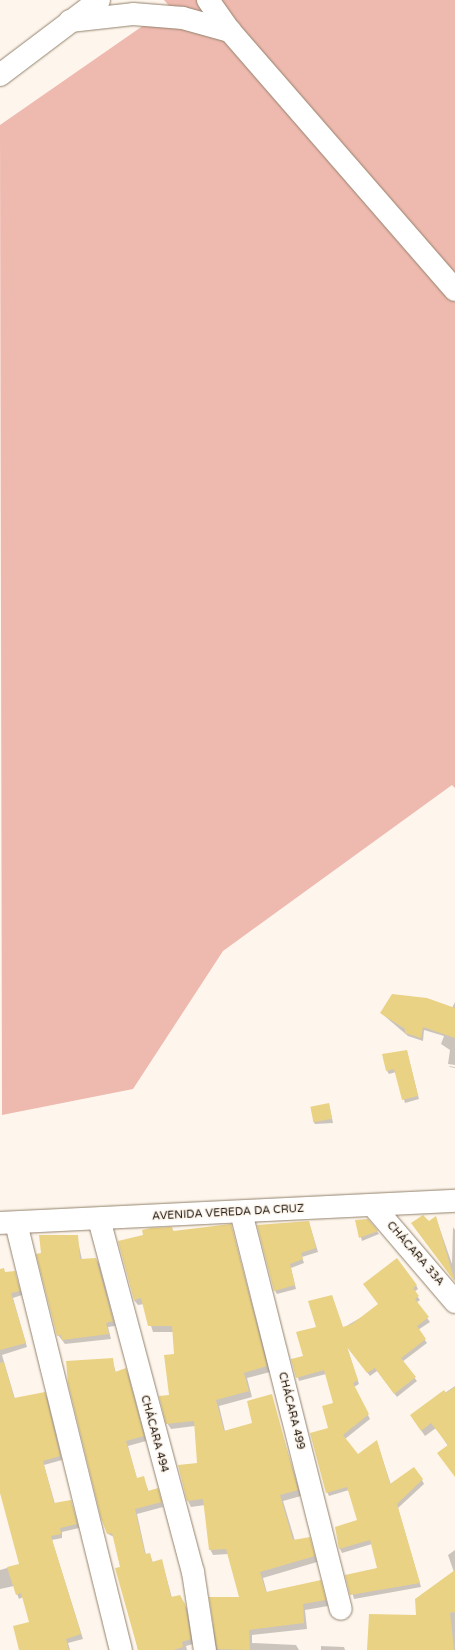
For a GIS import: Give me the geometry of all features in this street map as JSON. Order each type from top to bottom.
[{"type":"street","points":[[0,74],[98,0]]},
{"type":"street","points":[[208,0],[230,31],[455,290]]},
{"type":"street","points":[[70,21],[140,15],[183,18],[230,31]]},
{"type":"street","name":"AVENIDA VEREDA DA CRUZ","points":[[8,1223],[374,1207],[455,1201]]},
{"type":"street","name":"CHÁCARA 33A","points":[[374,1207],[455,1302]]},
{"type":"street","name":"CHÁCARA 499","points":[[241,1212],[341,1609]]},
{"type":"street","name":"CHÁCARA 494","points":[[99,1219],[193,1572],[205,1650]]},
{"type":"street","points":[[8,1223],[121,1650]]},
{"type":"shaded area","points":[[164,0],[455,0],[455,788],[452,785],[223,951],[133,1089],[2,1115],[0,125],[170,7]]},
{"type":"building","points":[[392,994],[427,998],[455,1008],[455,1038],[423,1027],[421,1038],[405,1033],[405,1029],[380,1013]]},
{"type":"building","points":[[407,1050],[418,1096],[402,1100],[394,1069],[386,1071],[382,1054]]},
{"type":"building","points":[[329,1103],[332,1119],[313,1122],[310,1107]]},
{"type":"building","points":[[423,1215],[429,1221],[436,1216],[455,1282],[411,1223]]},
{"type":"building","points":[[368,1219],[378,1231],[359,1238],[355,1220]]},
{"type":"building","points":[[309,1221],[316,1248],[301,1253],[303,1259],[290,1264],[295,1285],[274,1291],[257,1225]]},
{"type":"building","points":[[231,1224],[267,1366],[244,1373],[249,1391],[216,1400],[224,1431],[252,1423],[247,1401],[272,1394],[298,1490],[280,1495],[293,1540],[310,1537],[315,1556],[260,1572],[266,1592],[321,1580],[326,1600],[303,1604],[304,1623],[249,1630],[250,1650],[217,1649],[209,1597],[239,1597],[226,1549],[209,1550],[203,1499],[187,1501],[178,1465],[197,1463],[194,1421],[166,1424],[159,1396],[169,1395],[164,1355],[174,1354],[172,1326],[148,1326],[141,1298],[134,1300],[118,1241],[143,1235],[142,1230],[151,1228],[172,1227],[173,1231]]},
{"type":"building","points":[[39,1235],[78,1235],[80,1259],[96,1258],[113,1321],[106,1323],[109,1334],[62,1340],[61,1335],[57,1336],[36,1254],[41,1253]]},
{"type":"building","points":[[397,1258],[417,1285],[413,1288],[419,1296],[415,1299],[429,1317],[417,1326],[426,1339],[401,1358],[416,1377],[394,1394],[375,1368],[367,1373],[347,1347],[358,1380],[353,1383],[369,1414],[343,1435],[358,1454],[377,1440],[390,1484],[414,1467],[423,1479],[397,1504],[420,1583],[350,1595],[345,1575],[377,1568],[370,1540],[339,1549],[335,1527],[357,1520],[347,1487],[326,1493],[310,1433],[328,1428],[322,1406],[333,1403],[324,1370],[296,1378],[291,1359],[303,1356],[296,1332],[316,1327],[308,1301],[332,1295],[343,1327],[352,1324],[378,1304],[363,1284]]},
{"type":"building","points":[[4,1268],[5,1272],[15,1271],[20,1291],[11,1293],[26,1343],[0,1350],[0,1269]]},
{"type":"building","points":[[113,1358],[115,1372],[126,1368],[144,1436],[126,1441],[137,1478],[144,1476],[148,1491],[158,1488],[162,1502],[135,1509],[145,1554],[150,1553],[152,1562],[162,1559],[171,1597],[180,1595],[185,1604],[191,1639],[182,1642],[183,1647],[173,1650],[138,1650],[115,1568],[120,1567],[112,1533],[107,1534],[101,1518],[68,1383],[66,1361]]},
{"type":"building","points":[[4,1362],[14,1398],[45,1392],[60,1456],[43,1461],[54,1503],[71,1500],[77,1524],[60,1528],[61,1534],[51,1536],[81,1634],[66,1639],[69,1650],[19,1650],[13,1626],[29,1622],[21,1593],[16,1595],[7,1567],[19,1564],[0,1493],[0,1363]]},
{"type":"building","points":[[455,1387],[455,1477],[437,1453],[448,1445],[431,1423],[421,1431],[410,1415],[444,1390],[446,1393]]},
{"type":"building","points":[[455,1570],[455,1612],[450,1613],[454,1650],[367,1650],[369,1614],[416,1615],[415,1599]]}]
